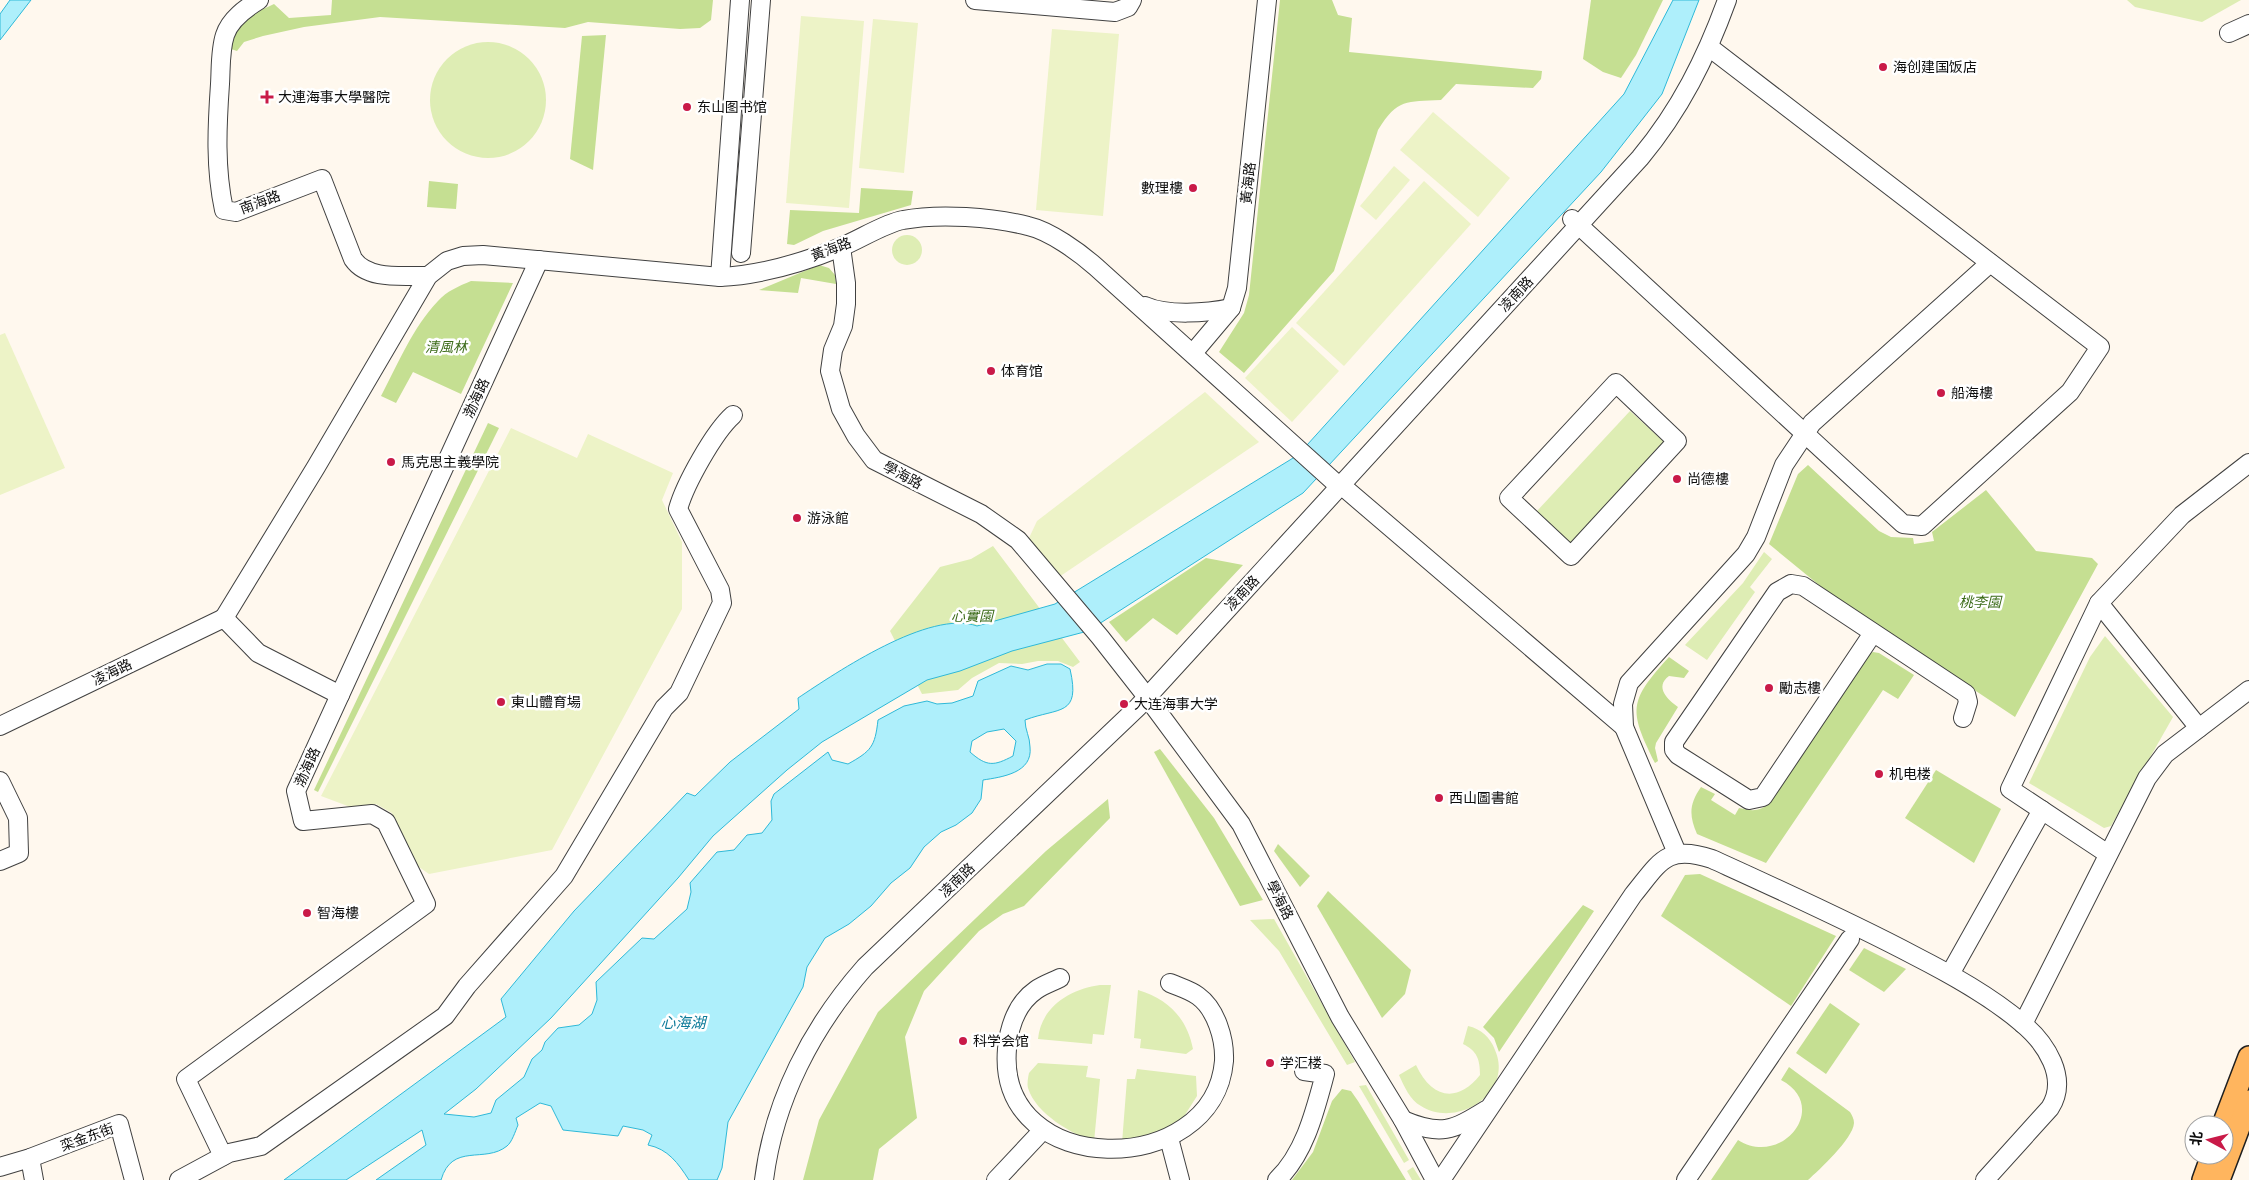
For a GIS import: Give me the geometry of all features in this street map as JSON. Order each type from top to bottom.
[{"type":"main road","points":[[2227,1115],[2249,1057]]},
{"type":"main road","points":[[2219,1180],[2249,1101]]},
{"type":"main road","points":[[2203,1180],[2208,1165]]},
{"type":"street","name":"南海路","points":[[259,0],[240,12],[225,34],[221,59],[216,138],[218,182],[224,210],[236,212],[322,178],[353,259],[358,267],[378,274],[428,276]]},
{"type":"street","points":[[720,277],[740,0]]},
{"type":"street","points":[[742,254],[762,0]]},
{"type":"street","points":[[975,0],[1115,12],[1128,8],[1132,0]]},
{"type":"street","name":"黃海路","points":[[1193,353],[1231,308],[1237,288],[1267,0]]},
{"type":"street","name":"凌南路","points":[[764,1180],[774,1127],[784,1098],[809,1047],[847,988],[865,967],[1147,697],[1340,486],[1576,222],[1663,130],[1687,91],[1709,47],[1728,0]]},
{"type":"street","points":[[2229,33],[2249,24]]},
{"type":"street","points":[[1576,222],[1903,524],[1922,526],[2070,392],[2100,347],[1709,47]]},
{"type":"street","name":"黃海路","points":[[224,618],[316,467],[428,276],[447,260],[463,256],[483,255],[720,277],[745,276],[770,271],[840,247],[902,220],[954,216],[1030,226],[1074,248],[1140,304],[1340,486]]},
{"type":"street","name":"學海路","points":[[840,247],[846,283],[846,304],[843,326],[833,350],[830,371],[841,409],[856,436],[874,460],[981,514],[1018,540],[1100,637],[1147,697],[1241,824],[1340,1017],[1403,1120],[1435,1180]]},
{"type":"street","name":"渤海路","points":[[223,1156],[186,1079],[426,904],[386,822],[372,814],[303,821],[296,791],[539,260]]},
{"type":"street","points":[[1677,853],[1624,727],[1623,704],[1629,683],[1746,554],[1756,537],[1784,465],[1812,423],[1990,263]]},
{"type":"street","points":[[1140,304],[1162,312],[1208,311],[1231,308]]},
{"type":"street","points":[[1616,383],[1677,441],[1571,556],[1509,498],[1616,383]]},
{"type":"street","points":[[179,1180],[229,1153],[261,1146],[446,1016],[467,986],[564,876],[664,708],[679,694],[722,603],[720,590],[678,509],[710,443],[719,428],[733,415]]},
{"type":"street","points":[[2108,854],[2010,788],[2100,603],[2182,515],[2249,463]]},
{"type":"street","points":[[1340,486],[1624,727]]},
{"type":"street","points":[[1873,633],[1763,797],[1749,800],[1678,755],[1674,750],[1674,742],[1777,592],[1784,586],[1791,584],[1803,586],[1966,694],[1968,702],[1963,718]]},
{"type":"street","points":[[2100,603],[2199,728]]},
{"type":"street","points":[[224,618],[258,653],[340,695]]},
{"type":"street","name":"凌海路","points":[[0,726],[224,618]]},
{"type":"street","points":[[2023,1024],[2147,778],[2165,754],[2249,690]]},
{"type":"street","points":[[0,781],[18,818],[19,853],[0,861]]},
{"type":"street","points":[[1950,974],[2042,810]]},
{"type":"street","points":[[1441,1180],[1633,895],[1659,862],[1677,853],[1692,852],[1712,859],[1851,924],[1950,974],[2023,1024],[2051,1060],[2057,1075],[2057,1095],[2050,1108],[1985,1180]]},
{"type":"street","points":[[1686,1180],[1850,939]]},
{"type":"street","points":[[1060,978],[1036,990],[1022,1004],[1012,1022],[1008,1040],[1007,1075],[1013,1096],[1025,1115],[1042,1131],[1058,1141],[1077,1149],[1104,1154],[1124,1155],[1170,1142],[1189,1130],[1206,1110],[1219,1087],[1224,1060],[1221,1033],[1211,1011],[1198,996],[1170,983]]},
{"type":"street","points":[[1276,1180],[1284,1172],[1301,1146],[1315,1111],[1325,1074],[1304,1071]]},
{"type":"street","points":[[1403,1120],[1424,1128],[1441,1130],[1457,1128],[1491,1107]]},
{"type":"street","name":"栾金东街","points":[[0,1168],[119,1124],[134,1180]]},
{"type":"street","points":[[996,1180],[1042,1131]]},
{"type":"street","points":[[1170,1142],[1180,1180]]},
{"type":"street","points":[[30,1158],[34,1180]]},
{"type":"green space","points":[[332,0],[713,0],[711,20],[700,28],[680,29],[588,22],[565,28],[380,17],[304,27],[244,42],[237,51],[231,49],[240,25],[265,8],[274,4],[289,18],[331,15]]},
{"type":"green space","points":[[1280,0],[1332,0],[1338,15],[1352,18],[1349,52],[1542,71],[1541,79],[1533,88],[1456,84],[1441,100],[1411,102],[1397,107],[1391,112],[1378,130],[1334,271],[1244,373],[1219,352],[1244,313],[1249,295]]},
{"type":"green space","points":[[1591,0],[1663,0],[1636,55],[1621,78],[1603,72],[1583,59]]},
{"type":"green space","points":[[2127,0],[2241,0],[2202,22],[2135,7]]},
{"type":"green space","points":[[801,16],[864,21],[849,208],[786,203]]},
{"type":"green space","points":[[873,19],[918,23],[904,173],[859,168]]},
{"type":"green space","points":[[1052,29],[1119,34],[1103,216],[1036,210]]},
{"type":"green space","points":[[606,35],[593,170],[570,159],[582,36]]},
{"type":"green space","points":[[488,42],[510,46],[520,51],[529,59],[537,68],[542,78],[546,100],[542,122],[537,132],[529,141],[520,149],[510,154],[488,158],[466,154],[456,149],[447,141],[439,132],[434,122],[430,100],[434,78],[439,68],[447,59],[456,51],[466,46]]},
{"type":"green space","points":[[1433,112],[1510,178],[1478,217],[1400,150]]},
{"type":"green space","points":[[1394,166],[1410,180],[1376,220],[1360,206]]},
{"type":"green space","points":[[429,181],[458,184],[456,209],[427,207]]},
{"type":"green space","points":[[1424,181],[1471,224],[1344,366],[1296,323]]},
{"type":"green space","points":[[861,188],[913,191],[911,205],[823,231],[794,245],[787,244],[790,210],[859,213]]},
{"type":"green space","points":[[907,235],[918,239],[922,250],[918,261],[907,265],[896,261],[892,250],[896,239]]},
{"type":"green space","points":[[819,265],[829,268],[835,275],[836,284],[801,278],[798,293],[759,290]]},
{"type":"green space","name":"清風林","points":[[471,281],[513,283],[461,394],[413,372],[396,403],[381,396],[406,346],[429,311],[445,294]]},
{"type":"green space","points":[[1292,327],[1339,371],[1292,422],[1245,378]]},
{"type":"green space","points":[[5,333],[65,468],[0,495],[0,335]]},
{"type":"green space","points":[[1205,392],[1259,442],[1059,577],[1029,538],[1037,521]]},
{"type":"green space","points":[[1630,411],[1664,442],[1571,543],[1537,511]]},
{"type":"green space","points":[[488,423],[499,428],[318,792],[314,790]]},
{"type":"green space","name":"東山體育場","points":[[511,428],[577,458],[588,434],[673,473],[662,500],[682,542],[682,609],[552,850],[429,874],[409,860],[392,813],[376,804],[353,808],[321,796]]},
{"type":"green space","name":"桃李園","points":[[1808,465],[1879,531],[1891,537],[1913,538],[1914,544],[1934,541],[1932,532],[1986,490],[2036,551],[2092,558],[2098,564],[2015,717],[1830,594],[1769,544],[1798,474]]},
{"type":"green space","name":"心實園","points":[[993,546],[1080,662],[1073,667],[1058,661],[1038,661],[1022,664],[999,663],[972,678],[958,690],[922,694],[890,631],[940,567],[971,559]]},
{"type":"green space","points":[[1764,552],[1772,559],[1750,587],[1755,592],[1707,660],[1685,645],[1743,583]]},
{"type":"green space","points":[[1206,558],[1243,565],[1177,635],[1153,618],[1126,642],[1109,622]]},
{"type":"green space","points":[[2105,636],[2173,717],[2111,826],[2104,828],[2029,783],[2090,657]]},
{"type":"green space","points":[[1873,652],[1879,653],[1914,675],[1898,699],[1883,690],[1766,863],[1697,834],[1692,816],[1692,805],[1701,787],[1715,794],[1711,800],[1735,815],[1739,808],[1755,810],[1770,803],[1868,655]]},
{"type":"green space","points":[[1669,657],[1689,671],[1684,678],[1669,676],[1663,684],[1664,693],[1678,707],[1656,743],[1655,748],[1658,761],[1655,763],[1640,730],[1637,707],[1646,685]]},
{"type":"green space","points":[[1160,749],[1214,818],[1263,900],[1240,906],[1154,752]]},
{"type":"green space","points":[[1936,770],[2001,809],[1974,863],[1905,818]]},
{"type":"green space","points":[[1108,799],[1110,818],[1024,906],[1003,914],[979,931],[924,991],[905,1037],[917,1118],[879,1149],[873,1180],[803,1180],[819,1120],[878,1012],[1046,851]]},
{"type":"green space","points":[[1278,844],[1310,876],[1300,887],[1274,851]]},
{"type":"green space","points":[[1700,874],[1836,936],[1791,1006],[1661,916],[1685,875]]},
{"type":"green space","points":[[1328,891],[1411,970],[1405,994],[1382,1018],[1317,906]]},
{"type":"green space","points":[[1583,905],[1594,911],[1499,1052],[1494,1038],[1483,1027]]},
{"type":"green space","points":[[1274,919],[1355,1062],[1347,1065],[1279,951],[1250,920]]},
{"type":"green space","points":[[1864,948],[1906,969],[1884,992],[1849,970]]},
{"type":"green space","points":[[1100,985],[1111,985],[1104,1035],[1093,1034],[1092,1044],[1038,1039],[1040,1028],[1045,1018],[1059,1002],[1068,995]]},
{"type":"green space","points":[[1138,990],[1167,1004],[1174,1011],[1186,1028],[1193,1049],[1186,1054],[1140,1048],[1141,1039],[1134,1038]]},
{"type":"green space","points":[[1830,1003],[1860,1024],[1826,1074],[1796,1053]]},
{"type":"green space","points":[[1468,1026],[1484,1034],[1495,1050],[1499,1066],[1497,1080],[1489,1093],[1479,1103],[1465,1110],[1450,1113],[1435,1112],[1421,1106],[1405,1088],[1399,1075],[1416,1065],[1429,1085],[1445,1093],[1454,1093],[1462,1090],[1480,1075],[1477,1056],[1463,1044]]},
{"type":"green space","points":[[1038,1063],[1088,1066],[1086,1077],[1100,1079],[1094,1142],[1065,1128],[1038,1106],[1028,1088],[1028,1076]]},
{"type":"green space","points":[[1789,1067],[1850,1112],[1854,1123],[1848,1137],[1835,1154],[1808,1180],[1711,1180],[1738,1140],[1755,1147],[1770,1146],[1784,1140],[1795,1130],[1801,1118],[1802,1104],[1795,1091],[1781,1080]]},
{"type":"green space","points":[[1137,1069],[1196,1076],[1197,1096],[1183,1118],[1152,1137],[1122,1143],[1127,1079],[1135,1079]]},
{"type":"green space","points":[[1366,1085],[1409,1160],[1404,1163],[1359,1086]]},
{"type":"green space","points":[[1342,1089],[1351,1091],[1406,1180],[1292,1180],[1313,1152],[1332,1101]]},
{"type":"green space","points":[[1413,1167],[1421,1180],[1412,1180],[1407,1171]]},
{"type":"water","points":[[10,0],[31,0],[0,40],[0,14]]},
{"type":"water","name":"心海湖","points":[[1673,0],[1699,0],[1662,94],[1601,172],[1303,493],[1088,631],[1012,651],[960,671],[927,680],[822,742],[787,770],[713,836],[678,878],[551,1018],[476,1089],[444,1114],[474,1117],[491,1113],[496,1100],[524,1077],[532,1059],[542,1050],[545,1042],[558,1028],[579,1025],[592,1014],[597,1000],[596,982],[642,938],[654,939],[687,909],[691,892],[690,883],[717,852],[734,850],[747,835],[762,833],[772,820],[771,801],[774,794],[828,752],[832,760],[848,764],[870,747],[875,736],[878,720],[904,706],[927,701],[937,704],[952,703],[973,696],[978,681],[1011,666],[1028,670],[1047,664],[1061,664],[1070,669],[1073,684],[1070,703],[1057,711],[1025,720],[1030,747],[1030,756],[1027,763],[1015,772],[983,780],[981,799],[972,813],[956,825],[941,832],[924,847],[910,868],[891,883],[871,906],[849,924],[825,938],[807,967],[803,987],[728,1122],[722,1168],[717,1180],[689,1180],[667,1153],[648,1145],[652,1135],[643,1130],[623,1126],[618,1136],[563,1130],[551,1106],[540,1103],[516,1118],[518,1125],[507,1146],[489,1154],[461,1157],[453,1161],[446,1168],[441,1180],[376,1180],[426,1145],[422,1130],[346,1180],[284,1180],[506,1017],[501,999],[574,911],[687,793],[695,796],[730,762],[799,709],[798,698],[859,659],[910,634],[935,626],[957,623],[977,626],[1055,604],[1298,455],[1624,94]],"holes":[[[1004,729],[1016,741],[1013,756],[1001,762],[986,762],[970,752],[972,741],[987,732]]]},
{"type":"place","name":"海创建国饭店","points":[[1883,67]]},
{"type":"place","name":"大連海事大學醫院","points":[[267,97]]},
{"type":"place","name":"东山图书馆","points":[[687,107]]},
{"type":"place","name":"數理樓","points":[[1193,188]]},
{"type":"place","name":"体育馆","points":[[991,371]]},
{"type":"place","name":"船海樓","points":[[1941,393]]},
{"type":"place","name":"馬克思主義學院","points":[[391,462]]},
{"type":"place","name":"尚德樓","points":[[1677,479]]},
{"type":"place","name":"游泳館","points":[[797,518]]},
{"type":"place","name":"勵志樓","points":[[1769,688]]},
{"type":"place","name":"東山體育場","points":[[501,702]]},
{"type":"place","name":"大连海事大学","points":[[1124,704]]},
{"type":"place","name":"机电楼","points":[[1879,774]]},
{"type":"place","name":"西山圖書館","points":[[1439,798]]},
{"type":"place","name":"智海樓","points":[[307,913]]},
{"type":"place","name":"科学会馆","points":[[963,1041]]},
{"type":"place","name":"学汇楼","points":[[1270,1063]]}]
